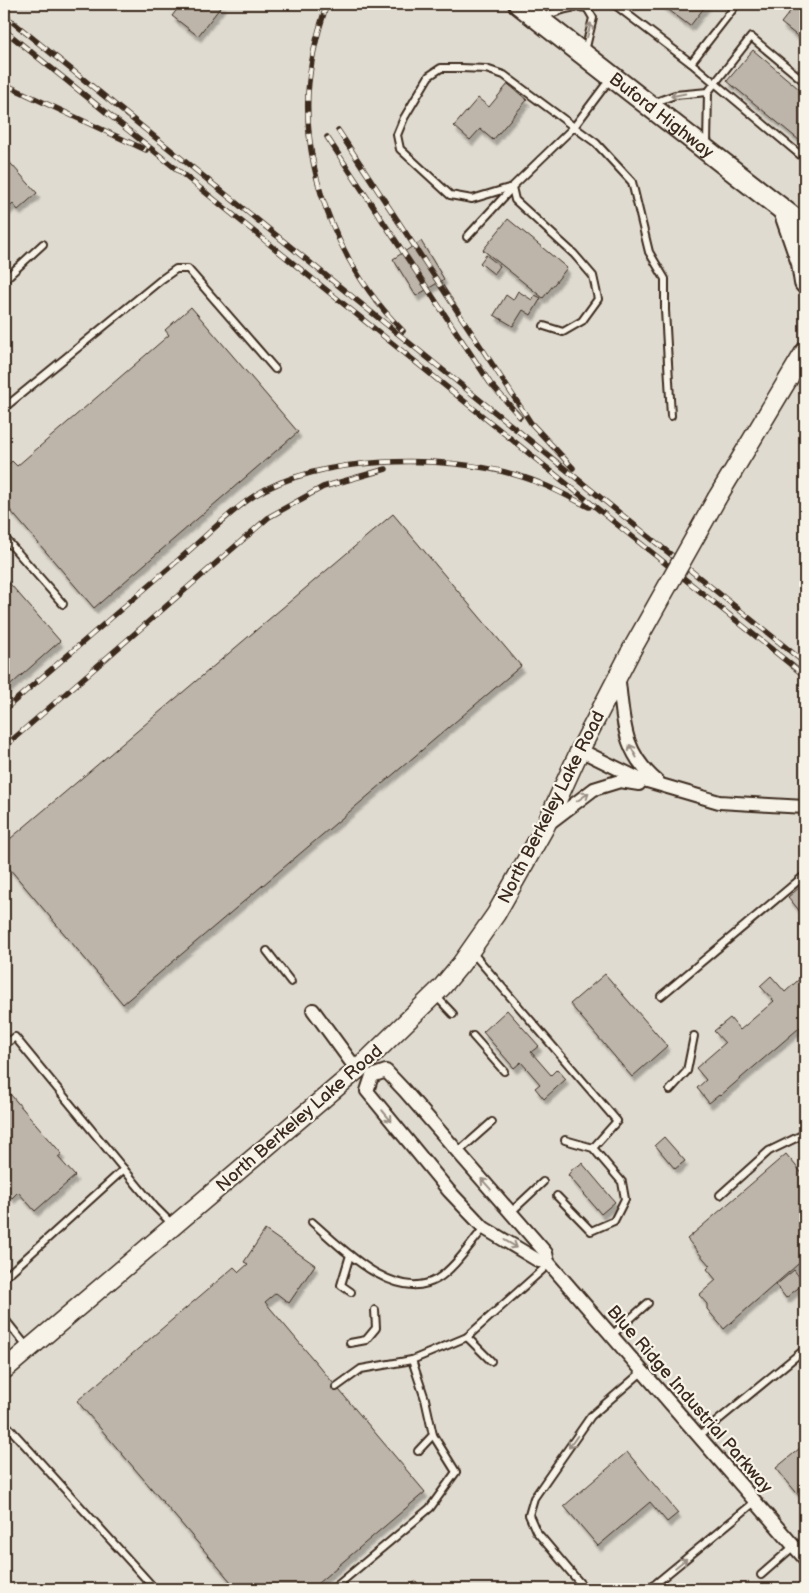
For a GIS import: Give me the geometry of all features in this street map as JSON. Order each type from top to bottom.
[{"type":"main road","name":"Buford Highway","points":[[519,4],[805,227]]},
{"type":"main road","points":[[784,211],[802,263],[805,282]]},
{"type":"street","name":"North Berkeley Lake Road","points":[[4,1370],[174,1226],[364,1070],[471,951],[496,914],[545,827],[580,750],[618,674],[717,498],[805,351]]},
{"type":"street","points":[[618,674],[627,741],[643,769],[664,787]]},
{"type":"street","points":[[580,750],[637,778],[719,802],[805,806]]},
{"type":"street","points":[[545,827],[594,789],[620,781],[664,787]]},
{"type":"street","points":[[313,1010],[364,1070]]},
{"type":"street","name":"Blue Ridge Industrial Parkway","points":[[549,1263],[539,1261],[484,1228],[449,1191],[367,1091],[364,1070],[386,1071],[511,1212],[546,1253],[549,1263],[805,1559]]},
{"type":"lane","points":[[614,4],[691,63],[805,159]]},
{"type":"lane","points":[[691,63],[737,4]]},
{"type":"lane","points":[[539,19],[567,8],[589,6],[593,18],[584,55]]},
{"type":"lane","points":[[706,149],[709,125],[708,92],[751,37],[805,82]]},
{"type":"lane","points":[[512,187],[472,199],[450,196],[400,149],[397,135],[404,118],[429,76],[441,68],[486,69],[504,74],[596,143],[632,182],[649,252],[666,279],[665,310],[671,416]]},
{"type":"lane","points":[[467,237],[512,187],[574,127],[612,76]]},
{"type":"lane","points":[[649,104],[675,95],[708,92]]},
{"type":"lane","points":[[512,187],[515,200],[574,254],[593,276],[598,299],[582,321],[563,332],[544,326]]},
{"type":"lane","points":[[4,280],[43,244]]},
{"type":"lane","points":[[4,408],[176,269],[188,269],[275,369]]},
{"type":"lane","points":[[4,537],[63,604]]},
{"type":"lane","points":[[661,996],[805,875]]},
{"type":"lane","points":[[267,951],[291,982]]},
{"type":"lane","points":[[471,951],[617,1121],[593,1148]]},
{"type":"lane","points":[[434,994],[453,1014]]},
{"type":"lane","points":[[4,1044],[15,1036],[124,1169],[174,1226]]},
{"type":"lane","points":[[473,1036],[504,1071]]},
{"type":"lane","points":[[670,1090],[686,1071],[694,1036]]},
{"type":"lane","points":[[457,1153],[492,1122]]},
{"type":"lane","points":[[720,1195],[769,1151],[800,1136],[805,1136]]},
{"type":"lane","points":[[557,1196],[591,1231],[614,1221],[625,1200],[622,1182],[593,1148],[565,1140]]},
{"type":"lane","points":[[4,1278],[124,1169]]},
{"type":"lane","points":[[511,1212],[543,1182]]},
{"type":"lane","points":[[312,1222],[350,1255],[390,1282],[412,1286],[436,1279],[484,1228]]},
{"type":"lane","points":[[350,1255],[341,1285],[350,1292]]},
{"type":"lane","points":[[336,1386],[361,1369],[412,1360],[467,1337],[549,1263]]},
{"type":"lane","points":[[612,1335],[648,1303]]},
{"type":"lane","points":[[350,1343],[366,1340],[376,1328],[375,1310]]},
{"type":"lane","points":[[4,1318],[29,1349]]},
{"type":"lane","points":[[467,1337],[491,1361]]},
{"type":"lane","points":[[699,1436],[805,1349]]},
{"type":"lane","points":[[333,1589],[430,1508],[456,1472],[433,1435],[425,1399],[412,1360]]},
{"type":"lane","points":[[585,1589],[536,1531],[529,1515],[534,1498],[591,1416],[643,1371]]},
{"type":"lane","points":[[4,1422],[155,1589]]},
{"type":"lane","points":[[418,1451],[433,1435]]},
{"type":"lane","points":[[649,1589],[756,1502]]},
{"type":"lane","points":[[761,1575],[794,1546]]},
{"type":"shaded area","points":[[4,4],[805,4],[805,1589],[4,1589]]},
{"type":"building","points":[[181,4],[223,4],[198,36],[172,16]]},
{"type":"building","points":[[661,4],[707,4],[690,26]]},
{"type":"building","points":[[796,4],[805,10],[805,42],[781,23]]},
{"type":"building","points":[[753,50],[805,94],[805,145],[727,81]]},
{"type":"building","points":[[508,84],[527,100],[493,140],[480,129],[470,140],[454,126],[478,98],[489,107]]},
{"type":"building","points":[[4,156],[37,193],[18,210],[13,204],[4,212]]},
{"type":"building","points":[[508,219],[567,268],[543,298],[483,250]]},
{"type":"building","points":[[421,241],[444,279],[416,296],[393,259]]},
{"type":"building","points":[[486,255],[500,266],[494,274],[480,263]]},
{"type":"building","points":[[518,291],[532,300],[535,295],[541,298],[531,315],[523,310],[513,326],[494,315],[506,295],[513,300]]},
{"type":"building","points":[[191,307],[298,432],[94,608],[4,503],[4,469],[12,461],[17,466],[169,335],[165,330]]},
{"type":"building","points":[[393,514],[521,666],[123,1004],[4,862],[4,844]]},
{"type":"building","points":[[4,577],[60,641],[4,691]]},
{"type":"building","points":[[805,883],[805,926],[799,919],[803,915],[788,897]]},
{"type":"building","points":[[605,974],[667,1046],[632,1077],[570,1004]]},
{"type":"building","points":[[805,974],[805,1023],[720,1096],[709,1103],[697,1088],[706,1080],[696,1068],[725,1043],[714,1031],[730,1018],[740,1030],[774,1001],[760,986],[771,976],[785,992]]},
{"type":"building","points":[[507,1010],[539,1046],[531,1052],[551,1075],[557,1069],[566,1079],[544,1099],[535,1088],[540,1084],[521,1062],[514,1068],[483,1032]]},
{"type":"building","points":[[4,1087],[62,1154],[58,1157],[75,1176],[35,1211],[18,1192],[12,1198],[4,1189]]},
{"type":"building","points":[[664,1137],[685,1161],[675,1169],[655,1145]]},
{"type":"building","points":[[786,1154],[805,1177],[805,1258],[724,1329],[707,1309],[707,1304],[699,1295],[716,1280],[707,1269],[710,1266],[687,1239]]},
{"type":"building","points":[[582,1163],[615,1202],[601,1214],[568,1175],[574,1167]]},
{"type":"building","points":[[265,1230],[315,1265],[289,1303],[276,1293],[265,1302],[425,1492],[311,1589],[237,1589],[77,1401],[234,1267],[239,1272],[248,1264],[244,1262]]},
{"type":"building","points":[[794,1270],[804,1283],[786,1298],[776,1285]]},
{"type":"building","points":[[805,1444],[805,1503],[776,1468]]},
{"type":"building","points":[[627,1452],[678,1513],[667,1522],[650,1502],[598,1546],[564,1506]]},
{"type":"building","points":[[416,1581],[423,1589],[406,1589]]},
{"type":"railway","points":[[327,4],[314,48],[308,93],[308,126],[320,190],[331,222],[345,252],[381,307],[403,331]]},
{"type":"railway","points":[[4,15],[805,663]]},
{"type":"railway","points":[[4,30],[805,676]]},
{"type":"railway","points":[[4,84],[146,150]]},
{"type":"railway","points":[[338,130],[531,423],[573,468]]},
{"type":"railway","points":[[327,137],[490,383],[520,417]]},
{"type":"railway","points":[[4,710],[235,510],[254,496],[280,482],[312,472],[382,462],[454,464],[487,468],[526,478],[589,507]]},
{"type":"railway","points":[[4,747],[269,517],[323,487],[386,469]]}]
